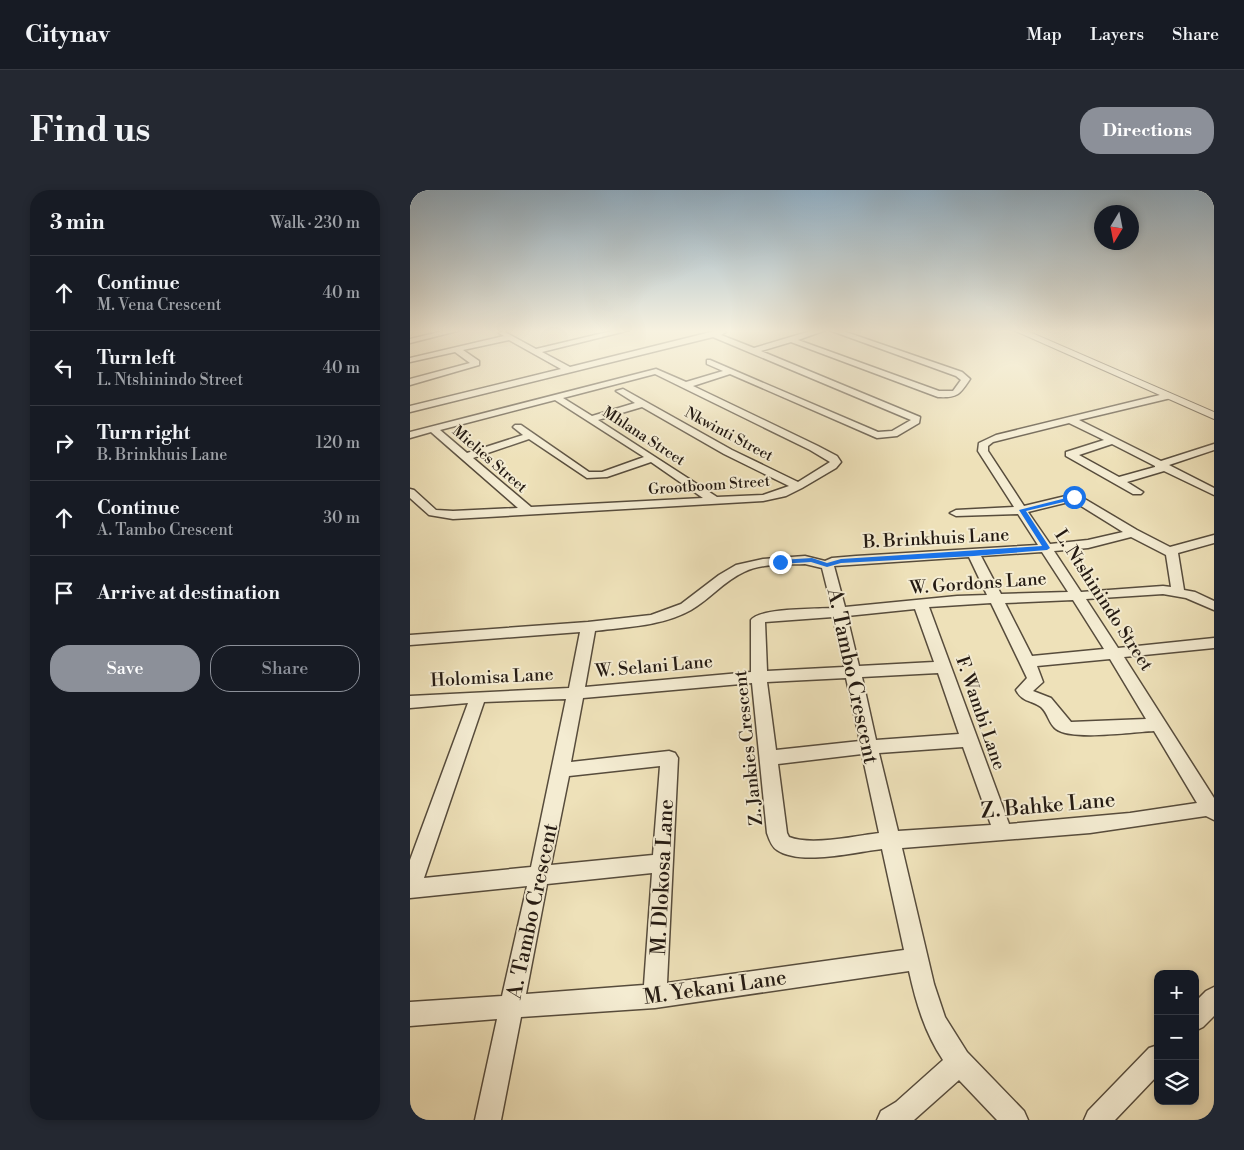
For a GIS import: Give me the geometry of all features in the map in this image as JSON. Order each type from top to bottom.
[{"type":"street","points":[[410,382],[444,373]]},
{"type":"street","points":[[410,409],[556,373]]},
{"type":"street","points":[[410,435],[647,373]]},
{"type":"street","name":"Grootboom Street","points":[[410,492],[428,511],[437,514],[715,501],[776,496],[798,486],[832,466],[836,460],[661,373]]},
{"type":"street","points":[[686,385],[722,373]]},
{"type":"street","points":[[736,373],[877,435],[894,434],[916,421],[915,417],[808,373]]},
{"type":"street","points":[[884,373],[941,394],[956,393],[966,379],[957,373]]},
{"type":"street","points":[[1115,373],[1214,416]]},
{"type":"street","name":"Nkwinti Street","points":[[620,391],[728,452],[798,486]]},
{"type":"street","points":[[475,393],[499,412]]},
{"type":"street","name":"L. Ntshinindo Street","points":[[1168,396],[999,437],[983,445],[983,451],[1115,654],[1212,810]]},
{"type":"street","name":"Mhlana Street","points":[[556,397],[652,458],[715,501]]},
{"type":"street","points":[[591,419],[642,404]]},
{"type":"street","points":[[1070,419],[1214,492]]},
{"type":"street","points":[[518,427],[587,475],[603,475],[652,458]]},
{"type":"street","name":"Mielies Street","points":[[433,429],[528,511]]},
{"type":"street","points":[[465,457],[529,436]]},
{"type":"street","points":[[1112,441],[1070,454],[1137,492]]},
{"type":"street","points":[[1118,481],[1214,447]]},
{"type":"street","points":[[956,512],[1022,510],[1074,497],[1172,554]]},
{"type":"street","name":"B. Brinkhuis Lane","points":[[827,565],[841,561],[974,554],[1088,544],[1133,533]]},
{"type":"street","points":[[1178,592],[1172,554],[1174,550],[1214,539]]},
{"type":"street","points":[[974,554],[1036,681],[1026,688],[1024,692],[1028,696],[1045,702],[1063,727],[1078,729],[1159,724]]},
{"type":"street","name":"A. Tambo Crescent","points":[[488,1120],[562,770],[588,628],[647,620],[673,613],[686,607],[724,578],[741,568],[763,563],[805,560],[827,565],[830,570],[854,673],[868,747],[917,959],[931,1011],[942,1037],[960,1062],[1015,1120]]},
{"type":"street","name":"W. Gordons Lane","points":[[840,612],[958,600],[1077,596],[1163,590],[1178,592],[1214,606]]},
{"type":"street","name":"F. Wambi Lane","points":[[921,605],[1003,833]]},
{"type":"street","name":"Z. Jankies Crescent","points":[[840,612],[760,618],[757,629],[759,678],[777,833],[780,842],[786,845],[816,848],[890,840]]},
{"type":"street","points":[[410,640],[588,628]]},
{"type":"street","points":[[1027,662],[1214,643]]},
{"type":"street","name":"W. Selani Lane","points":[[576,693],[759,678],[944,667]]},
{"type":"street","name":"Holomisa Lane","points":[[410,702],[576,693]]},
{"type":"street","points":[[478,697],[410,888],[664,863]]},
{"type":"street","points":[[768,758],[868,747],[970,740]]},
{"type":"street","name":"M. Dlokosa Lane","points":[[562,770],[669,758],[655,996]]},
{"type":"street","name":"Z. Bahke Lane","points":[[890,840],[1095,826],[1212,810]]},
{"type":"street","name":"M. Yekani Lane","points":[[410,1014],[655,996],[917,959]]},
{"type":"street","points":[[1198,1015],[1214,999]]},
{"type":"street","points":[[1097,1120],[1155,1060]]},
{"type":"street","points":[[890,1120],[905,1111],[960,1062]]},
{"type":"route","points":[[780,562],[812,560],[827,565],[832,562],[841,561],[1047,548],[1022,510],[1074,497]]}]
